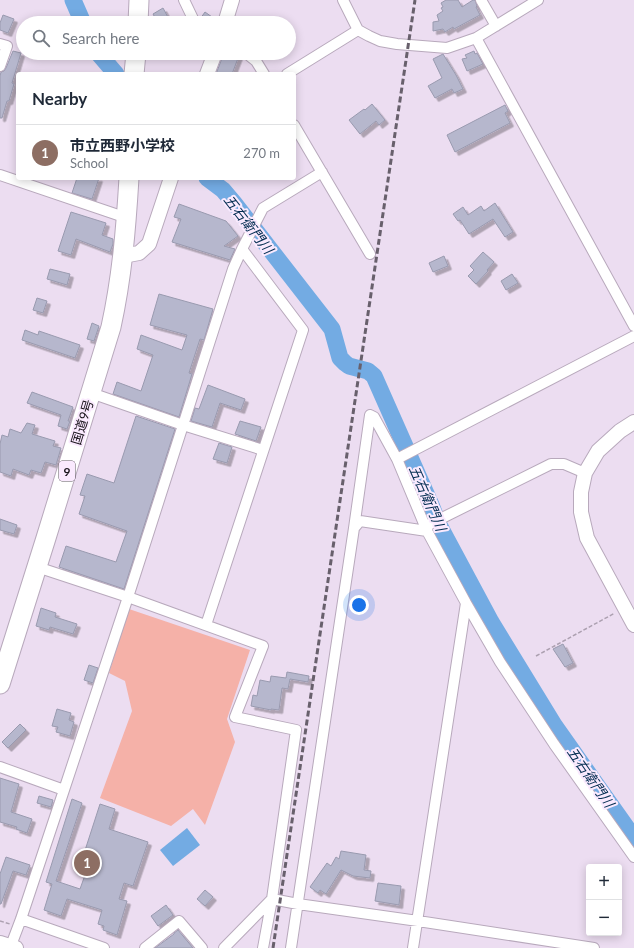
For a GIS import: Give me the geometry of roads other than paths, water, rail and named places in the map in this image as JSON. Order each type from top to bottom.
[{"type":"highway","points":[[138,16],[139,0]]},
{"type":"highway","points":[[134,72],[135,60]]},
{"type":"highway","name":"国道9号","points":[[0,684],[112,327],[123,256],[129,180]]},
{"type":"street","points":[[184,0],[191,16]]},
{"type":"street","points":[[227,16],[232,0]]},
{"type":"street","points":[[343,0],[358,30],[369,36],[380,41],[397,44],[447,48],[476,38],[538,0]]},
{"type":"street","points":[[482,0],[496,26]]},
{"type":"street","points":[[290,72],[358,30]]},
{"type":"street","points":[[476,38],[634,326]]},
{"type":"street","points":[[0,44],[7,46],[0,66]]},
{"type":"street","points":[[208,72],[212,60]]},
{"type":"street","points":[[254,60],[263,72]]},
{"type":"street","points":[[296,128],[370,254]]},
{"type":"street","points":[[9,946],[21,919],[128,597],[233,269],[263,208],[322,172]]},
{"type":"street","points":[[0,175],[127,218]]},
{"type":"street","points":[[123,256],[139,253],[149,244],[170,180]]},
{"type":"street","points":[[206,625],[303,330],[242,250]]},
{"type":"street","points":[[397,459],[634,336]]},
{"type":"street","points":[[91,393],[183,425],[263,450]]},
{"type":"street","points":[[291,948],[370,415],[374,417],[397,459],[427,531],[500,662],[554,744],[634,857]]},
{"type":"street","points":[[634,422],[620,431],[598,451],[585,473],[581,492],[581,512],[587,538],[634,625]]},
{"type":"street","points":[[427,531],[428,525],[551,464],[564,464],[585,473]]},
{"type":"street","points":[[354,528],[360,521],[427,531]]},
{"type":"street","points":[[37,567],[128,597],[263,646],[235,717],[296,730],[272,899],[263,948]]},
{"type":"street","points":[[414,948],[466,603]]},
{"type":"street","points":[[0,767],[64,790]]},
{"type":"street","points":[[272,899],[594,948]]},
{"type":"street","points":[[224,948],[272,899]]},
{"type":"street","points":[[21,919],[104,948]]},
{"type":"street","points":[[145,948],[179,921],[202,948]]},
{"type":"water","points":[[187,828],[200,845],[173,866],[160,850]]},
{"type":"waterway","name":"五右衛門川","points":[[73,0],[80,16]]},
{"type":"waterway","name":"五右衛門川","points":[[104,60],[114,72]]},
{"type":"waterway","name":"五右衛門川","points":[[210,180],[223,190],[234,203],[332,329],[340,358],[349,366],[368,371],[374,376],[439,525],[491,622],[554,725],[634,838]]},
{"type":"railway","points":[[273,948],[415,0]]},
{"type":"place","name":"市立西野小学校","points":[[87,863]]}]
